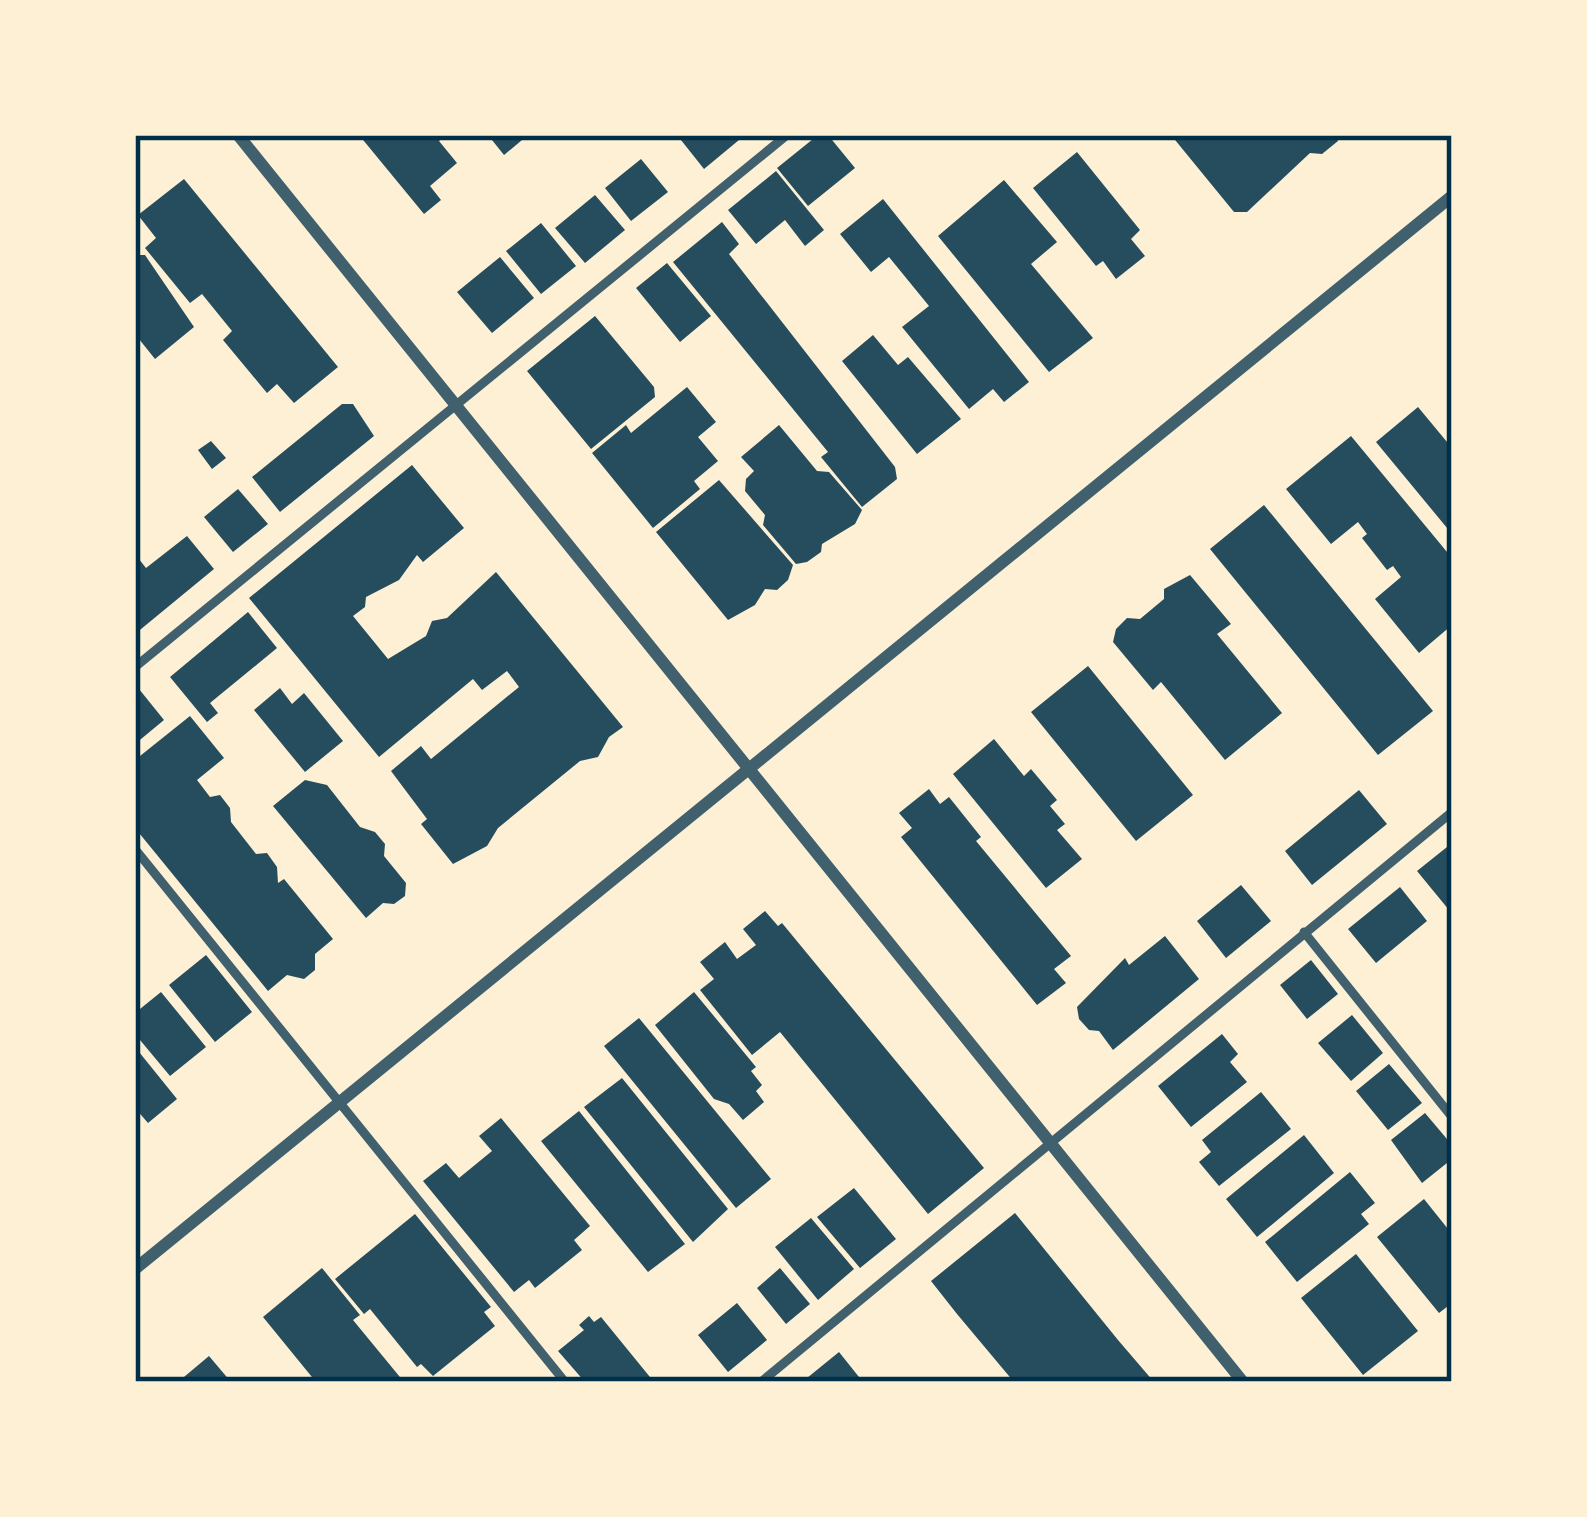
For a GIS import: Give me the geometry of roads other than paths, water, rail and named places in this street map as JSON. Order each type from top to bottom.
[{"type":"street","points":[[238,135],[1244,1382]]},
{"type":"street","points":[[135,1269],[1452,196]]},
{"type":"lane","points":[[135,667],[787,135]]},
{"type":"lane","points":[[761,1382],[1452,812]]},
{"type":"lane","points":[[135,849],[565,1382]]},
{"type":"lane","points":[[1304,932],[1452,1117]]}]
